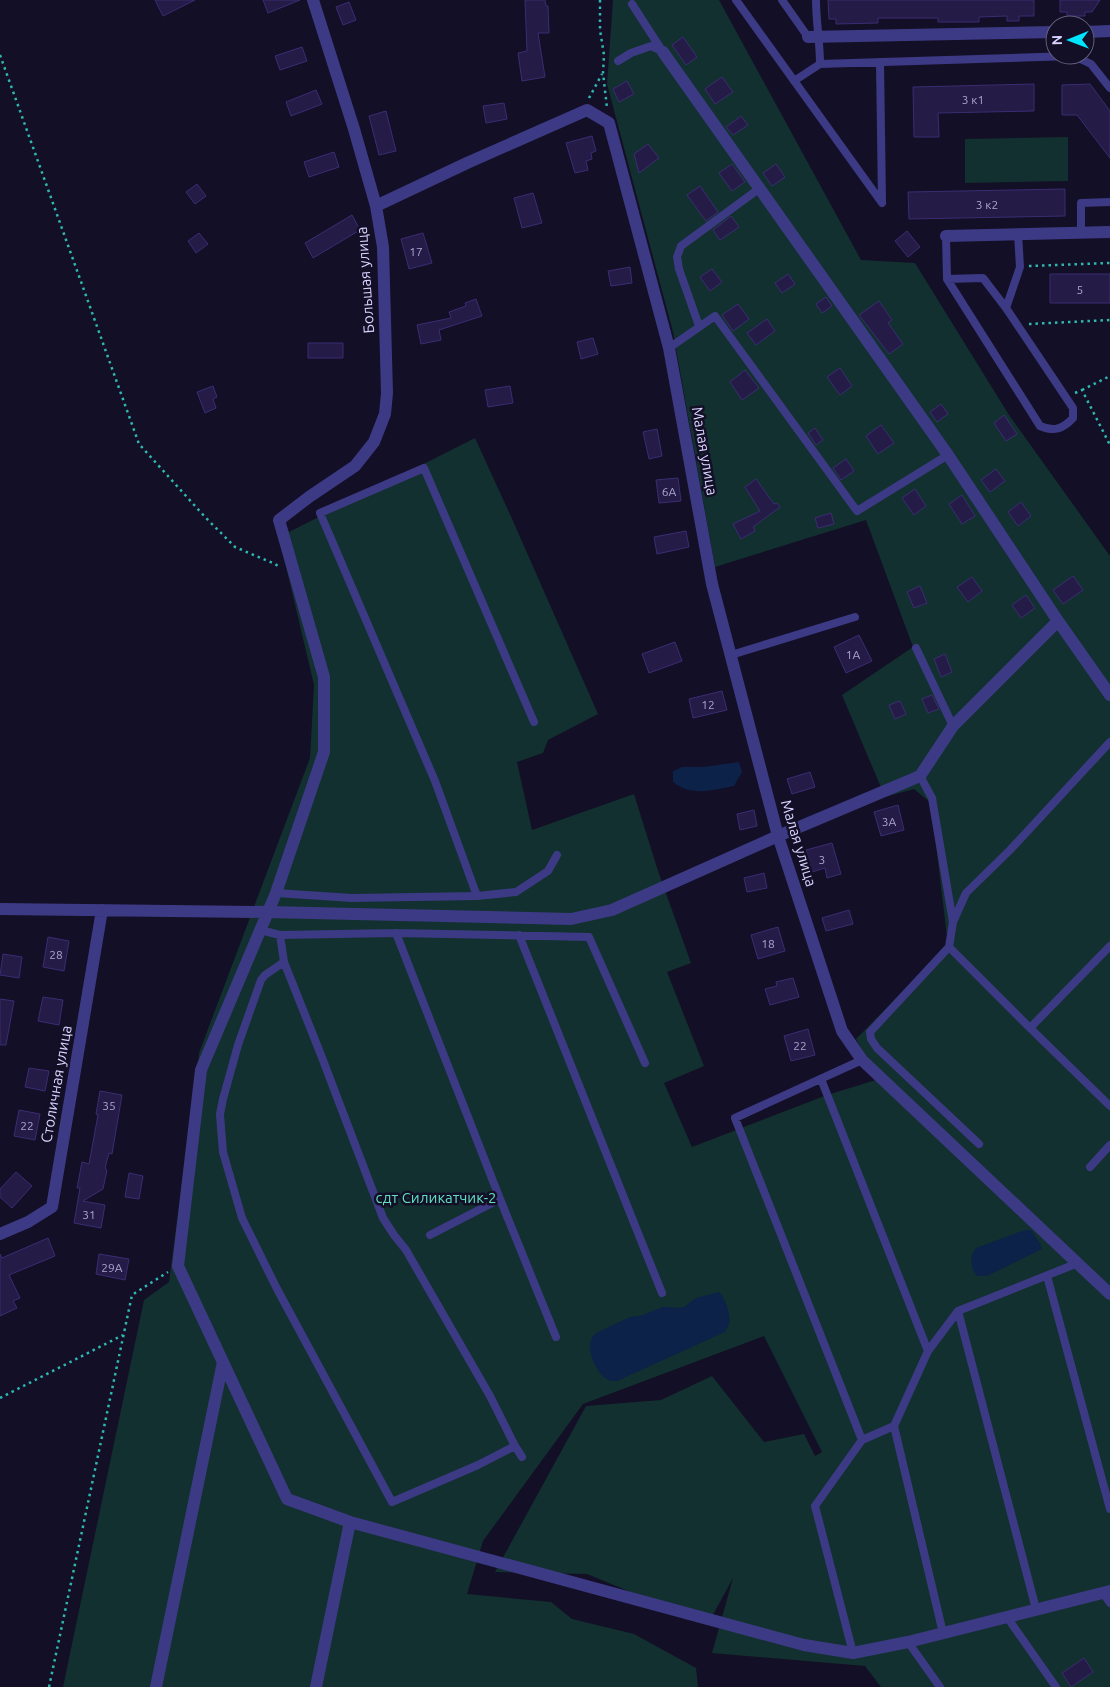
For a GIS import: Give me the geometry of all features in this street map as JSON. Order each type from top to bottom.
[{"type":"street","name":"Большая улица","points":[[297,583],[280,520],[309,497],[355,466],[374,442],[385,414],[387,393],[383,247],[376,206],[313,0]]},
{"type":"street","points":[[1095,32],[1110,31]]},
{"type":"street","points":[[813,36],[1045,32]]},
{"type":"street","points":[[663,52],[948,455],[1110,696]]},
{"type":"street","points":[[376,206],[587,110],[609,123]]},
{"type":"street","name":"Малая улица","points":[[609,123],[670,348],[712,584],[778,836],[842,1031],[862,1060],[1110,1294]]},
{"type":"street","points":[[946,236],[1110,232]]},
{"type":"street","points":[[297,583],[324,677],[324,752],[276,893],[201,1070],[178,1266],[287,1499],[350,1522],[804,1645],[853,1654],[1036,1609],[1108,1596]]},
{"type":"street","points":[[0,909],[267,912],[571,919],[612,910],[778,836],[920,776],[953,726],[1058,621]]},
{"type":"street","name":"Столичная улица","points":[[0,1234],[28,1222],[52,1206],[102,910]]},
{"type":"street","points":[[156,1687],[223,1362]]},
{"type":"street","points":[[316,1687],[350,1522]]},
{"type":"lane","points":[[736,0],[882,203],[880,62]]},
{"type":"lane","points":[[782,0],[813,36],[820,64]]},
{"type":"lane","points":[[813,36],[816,25],[816,0]]},
{"type":"lane","points":[[632,4],[663,52]]},
{"type":"lane","points":[[618,61],[631,53],[651,46],[663,52]]},
{"type":"lane","points":[[794,81],[820,64],[1074,56],[1091,64],[1110,88]]},
{"type":"lane","points":[[699,326],[679,269],[677,257],[680,246],[760,188]]},
{"type":"lane","points":[[1081,232],[1081,203],[1110,202]]},
{"type":"lane","points":[[1006,308],[1020,267],[1018,234]]},
{"type":"lane","points":[[946,236],[947,279],[1040,426],[1048,430],[1057,430],[1066,426],[1073,418],[1073,408],[1018,325],[983,278],[947,279]]},
{"type":"lane","points":[[670,348],[715,316],[857,511],[948,455]]},
{"type":"lane","points":[[477,896],[435,781],[320,514],[424,468],[534,722]]},
{"type":"lane","points":[[731,655],[855,618]]},
{"type":"lane","points":[[916,648],[953,726]]},
{"type":"lane","points":[[979,1144],[877,1048],[870,1032],[949,947],[953,922],[966,893],[1010,850],[1110,742]]},
{"type":"lane","points":[[920,776],[932,798],[953,922]]},
{"type":"lane","points":[[276,893],[352,898],[477,896],[516,892],[548,871],[557,855]]},
{"type":"lane","points":[[260,930],[280,935],[396,933],[589,938],[645,1062]]},
{"type":"lane","points":[[396,933],[556,1337]]},
{"type":"lane","points":[[280,935],[284,962],[383,1218],[394,1236],[406,1250],[485,1387],[522,1457]]},
{"type":"lane","points":[[519,935],[662,1293]]},
{"type":"lane","points":[[1030,1028],[1110,946]]},
{"type":"lane","points":[[949,947],[1110,1106]]},
{"type":"lane","points":[[284,962],[261,980],[238,1045],[220,1114],[224,1152],[242,1218],[276,1286],[392,1502],[478,1465],[515,1446]]},
{"type":"lane","points":[[862,1060],[735,1118],[862,1440]]},
{"type":"lane","points":[[821,1079],[928,1351]]},
{"type":"lane","points":[[1090,1168],[1110,1145]]},
{"type":"lane","points":[[430,1235],[500,1199]]},
{"type":"lane","points":[[943,1633],[894,1426],[928,1351],[958,1311],[1078,1263]]},
{"type":"lane","points":[[1046,1276],[1110,1509]]},
{"type":"lane","points":[[958,1311],[1036,1609]]},
{"type":"lane","points":[[853,1654],[815,1506],[862,1440],[894,1426]]},
{"type":"lane","points":[[1007,1617],[1056,1687]]},
{"type":"lane","points":[[908,1642],[940,1687]]},
{"type":"path","points":[[600,0],[600,30],[604,55],[603,73],[609,123]]},
{"type":"path","points":[[0,55],[139,444],[235,548],[275,564],[297,583]]},
{"type":"path","points":[[587,110],[586,104],[603,73]]},
{"type":"path","points":[[1020,267],[1110,263]]},
{"type":"path","points":[[1018,325],[1110,320]]},
{"type":"path","points":[[1066,397],[1110,376]]},
{"type":"path","points":[[1082,390],[1110,445]]},
{"type":"path","points":[[49,1687],[132,1295],[178,1266]]},
{"type":"path","points":[[0,1398],[123,1335]]},
{"type":"green space","name":"сдт Силикатчик-2","points":[[613,0],[719,0],[861,260],[915,263],[1009,415],[1110,556],[1110,1687],[881,1687],[865,1666],[712,1653],[733,1578],[708,1624],[587,1574],[495,1572],[586,1406],[661,1400],[712,1376],[764,1442],[804,1434],[815,1456],[822,1452],[764,1336],[583,1404],[483,1541],[467,1594],[551,1602],[572,1619],[634,1634],[696,1668],[698,1687],[63,1687],[144,1300],[169,1282],[199,1053],[310,758],[314,685],[279,537],[475,438],[598,714],[548,740],[543,753],[517,762],[532,830],[634,794],[658,871],[691,963],[667,972],[704,1066],[664,1083],[692,1147],[827,1095],[879,1079],[856,1039],[948,945],[931,803],[914,789],[885,797],[842,695],[913,647],[866,520],[715,567],[673,332],[607,84]]},
{"type":"green space","points":[[1068,137],[1068,181],[965,183],[965,139]]},
{"type":"water","points":[[739,762],[742,772],[734,786],[695,791],[687,790],[673,782],[673,771],[682,767],[703,767]]},
{"type":"water","points":[[1025,1230],[1031,1230],[1042,1249],[987,1276],[977,1276],[971,1262],[976,1248]]},
{"type":"water","points":[[719,1292],[725,1302],[730,1321],[725,1332],[617,1381],[606,1379],[597,1369],[590,1350],[590,1343],[596,1333],[630,1317],[640,1316],[663,1307],[684,1307],[696,1298]]},
{"type":"building","points":[[155,0],[195,0],[163,16]]},
{"type":"building","points":[[263,0],[300,0],[268,13]]},
{"type":"building","points":[[525,0],[545,0],[546,6],[548,6],[549,33],[538,33],[545,77],[522,81],[518,53],[527,51]]},
{"type":"building","points":[[828,0],[1034,0],[1034,16],[1019,16],[1019,21],[1007,21],[1007,16],[979,17],[979,22],[938,22],[938,18],[878,18],[878,23],[836,24],[836,19],[829,19]]},
{"type":"building","points":[[1060,0],[1100,0],[1092,12],[1085,12],[1085,15],[1067,15],[1067,12],[1060,12]]},
{"type":"building","points":[[349,2],[356,20],[343,25],[336,7]]},
{"type":"building","points":[[683,37],[697,57],[686,65],[672,45]]},
{"type":"building","points":[[302,47],[307,61],[280,70],[275,56]]},
{"type":"building","points":[[722,77],[733,92],[715,104],[705,89]]},
{"type":"building","points":[[627,81],[634,94],[619,102],[613,89]]},
{"type":"building","points":[[1034,84],[1034,111],[938,113],[939,137],[914,137],[913,87]]},
{"type":"building","points":[[1090,84],[1110,111],[1110,158],[1077,115],[1062,115],[1062,85]]},
{"type":"building","points":[[316,90],[322,104],[291,116],[286,102]]},
{"type":"building","points":[[504,103],[507,119],[486,123],[483,106]]},
{"type":"building","points":[[386,111],[396,151],[379,155],[369,116]]},
{"type":"building","points":[[741,116],[748,125],[733,135],[726,127]]},
{"type":"building","points":[[592,136],[596,151],[591,153],[592,159],[586,161],[588,170],[575,173],[566,143]]},
{"type":"building","points":[[648,144],[659,158],[639,173],[634,154]]},
{"type":"building","points":[[334,152],[339,167],[309,177],[304,162]]},
{"type":"building","points":[[732,164],[745,182],[732,191],[719,173]]},
{"type":"building","points":[[776,164],[785,177],[772,186],[763,173]]},
{"type":"building","points":[[197,184],[206,196],[195,204],[186,192]]},
{"type":"building","points":[[700,186],[718,212],[706,221],[687,195]]},
{"type":"building","points":[[1065,189],[1065,216],[909,219],[908,192]]},
{"type":"building","points":[[533,193],[542,223],[522,228],[514,198]]},
{"type":"building","points":[[352,215],[360,230],[313,258],[305,243]]},
{"type":"building","points":[[731,216],[739,227],[720,240],[713,230]]},
{"type":"building","points":[[907,231],[920,247],[908,257],[895,241]]},
{"type":"building","points":[[199,233],[208,244],[196,253],[188,241]]},
{"type":"building","points":[[423,233],[432,263],[409,269],[401,239]]},
{"type":"building","points":[[630,267],[632,283],[611,286],[608,271]]},
{"type":"building","points":[[712,269],[722,282],[710,291],[700,277]]},
{"type":"building","points":[[788,274],[795,284],[782,293],[775,283]]},
{"type":"building","points":[[1050,274],[1110,274],[1110,303],[1050,303]]},
{"type":"building","points":[[826,297],[832,306],[822,313],[816,304]]},
{"type":"building","points":[[476,299],[482,316],[439,330],[441,340],[421,344],[417,325],[451,318],[449,312],[466,306],[465,303]]},
{"type":"building","points":[[879,301],[892,320],[888,323],[903,344],[889,354],[859,315]]},
{"type":"building","points":[[738,304],[749,319],[733,331],[722,315]]},
{"type":"building","points":[[767,319],[775,331],[756,345],[747,333]]},
{"type":"building","points":[[593,338],[598,354],[581,359],[577,342]]},
{"type":"building","points":[[308,343],[343,343],[343,358],[308,358]]},
{"type":"building","points":[[840,368],[852,386],[840,395],[827,377]]},
{"type":"building","points":[[745,370],[759,388],[742,400],[730,382]]},
{"type":"building","points":[[213,386],[217,397],[213,399],[216,408],[205,413],[197,392]]},
{"type":"building","points":[[510,386],[513,403],[488,407],[485,390]]},
{"type":"building","points":[[941,404],[948,414],[937,422],[930,412]]},
{"type":"building","points":[[1004,415],[1017,434],[1006,441],[994,423]]},
{"type":"building","points":[[881,425],[894,443],[878,454],[866,436]]},
{"type":"building","points":[[815,428],[823,440],[816,445],[808,433]]},
{"type":"building","points":[[657,429],[662,456],[649,459],[643,432]]},
{"type":"building","points":[[846,459],[854,471],[841,480],[833,468]]},
{"type":"building","points":[[996,469],[1005,481],[990,492],[981,480]]},
{"type":"building","points":[[678,478],[681,501],[659,503],[656,480]]},
{"type":"building","points":[[756,479],[774,504],[777,503],[780,507],[753,527],[755,531],[741,539],[733,524],[760,511],[745,487]]},
{"type":"building","points":[[915,489],[926,506],[914,515],[902,498]]},
{"type":"building","points":[[962,495],[975,516],[962,524],[949,504]]},
{"type":"building","points":[[1021,502],[1031,516],[1018,526],[1008,512]]},
{"type":"building","points":[[831,513],[834,524],[818,528],[815,518]]},
{"type":"building","points":[[686,531],[689,547],[657,554],[654,537]]},
{"type":"building","points":[[1073,576],[1083,590],[1063,604],[1053,590]]},
{"type":"building","points":[[972,577],[982,591],[968,602],[957,587]]},
{"type":"building","points":[[920,586],[927,603],[914,608],[907,592]]},
{"type":"building","points":[[1026,595],[1035,608],[1021,618],[1012,605]]},
{"type":"building","points":[[859,635],[872,661],[846,673],[834,647]]},
{"type":"building","points":[[675,642],[682,661],[649,673],[642,654]]},
{"type":"building","points":[[945,654],[952,672],[941,677],[934,659]]},
{"type":"building","points":[[722,691],[727,710],[693,718],[689,699]]},
{"type":"building","points":[[932,695],[939,709],[928,713],[922,699]]},
{"type":"building","points":[[900,701],[906,714],[895,719],[889,705]]},
{"type":"building","points":[[810,772],[815,787],[792,794],[787,779]]},
{"type":"building","points":[[898,805],[904,830],[881,836],[874,812]]},
{"type":"building","points":[[754,810],[757,826],[740,830],[737,814]]},
{"type":"building","points":[[832,843],[841,874],[827,878],[825,868],[812,872],[806,850]]},
{"type":"building","points":[[764,873],[767,888],[747,892],[744,878]]},
{"type":"building","points":[[849,910],[853,924],[826,931],[822,918]]},
{"type":"building","points":[[778,927],[785,951],[758,959],[751,935]]},
{"type":"building","points":[[48,937],[69,941],[64,971],[43,967]]},
{"type":"building","points":[[3,954],[22,957],[19,978],[0,975]]},
{"type":"building","points":[[793,978],[799,997],[770,1005],[765,989],[777,986],[776,982]]},
{"type":"building","points":[[43,997],[63,1000],[59,1025],[38,1021]]},
{"type":"building","points":[[0,999],[14,1001],[6,1045],[0,1045]]},
{"type":"building","points":[[808,1029],[815,1055],[791,1061],[784,1036]]},
{"type":"building","points":[[29,1068],[49,1071],[45,1091],[25,1087]]},
{"type":"building","points":[[100,1091],[122,1095],[112,1154],[109,1153],[105,1168],[107,1170],[103,1189],[83,1201],[105,1205],[101,1228],[74,1223],[80,1188],[77,1188],[82,1162],[89,1164],[98,1115],[96,1114]]},
{"type":"building","points":[[19,1110],[40,1114],[35,1140],[14,1136]]},
{"type":"building","points":[[16,1172],[32,1186],[12,1208],[0,1197],[0,1189]]},
{"type":"building","points":[[129,1173],[143,1176],[139,1199],[125,1197]]},
{"type":"building","points":[[48,1238],[55,1256],[9,1275],[20,1298],[13,1301],[17,1308],[0,1316],[0,1254],[2,1258]]},
{"type":"building","points":[[99,1254],[129,1259],[125,1280],[96,1274]]},
{"type":"building","points":[[1084,1658],[1093,1672],[1071,1687],[1062,1673]]}]
